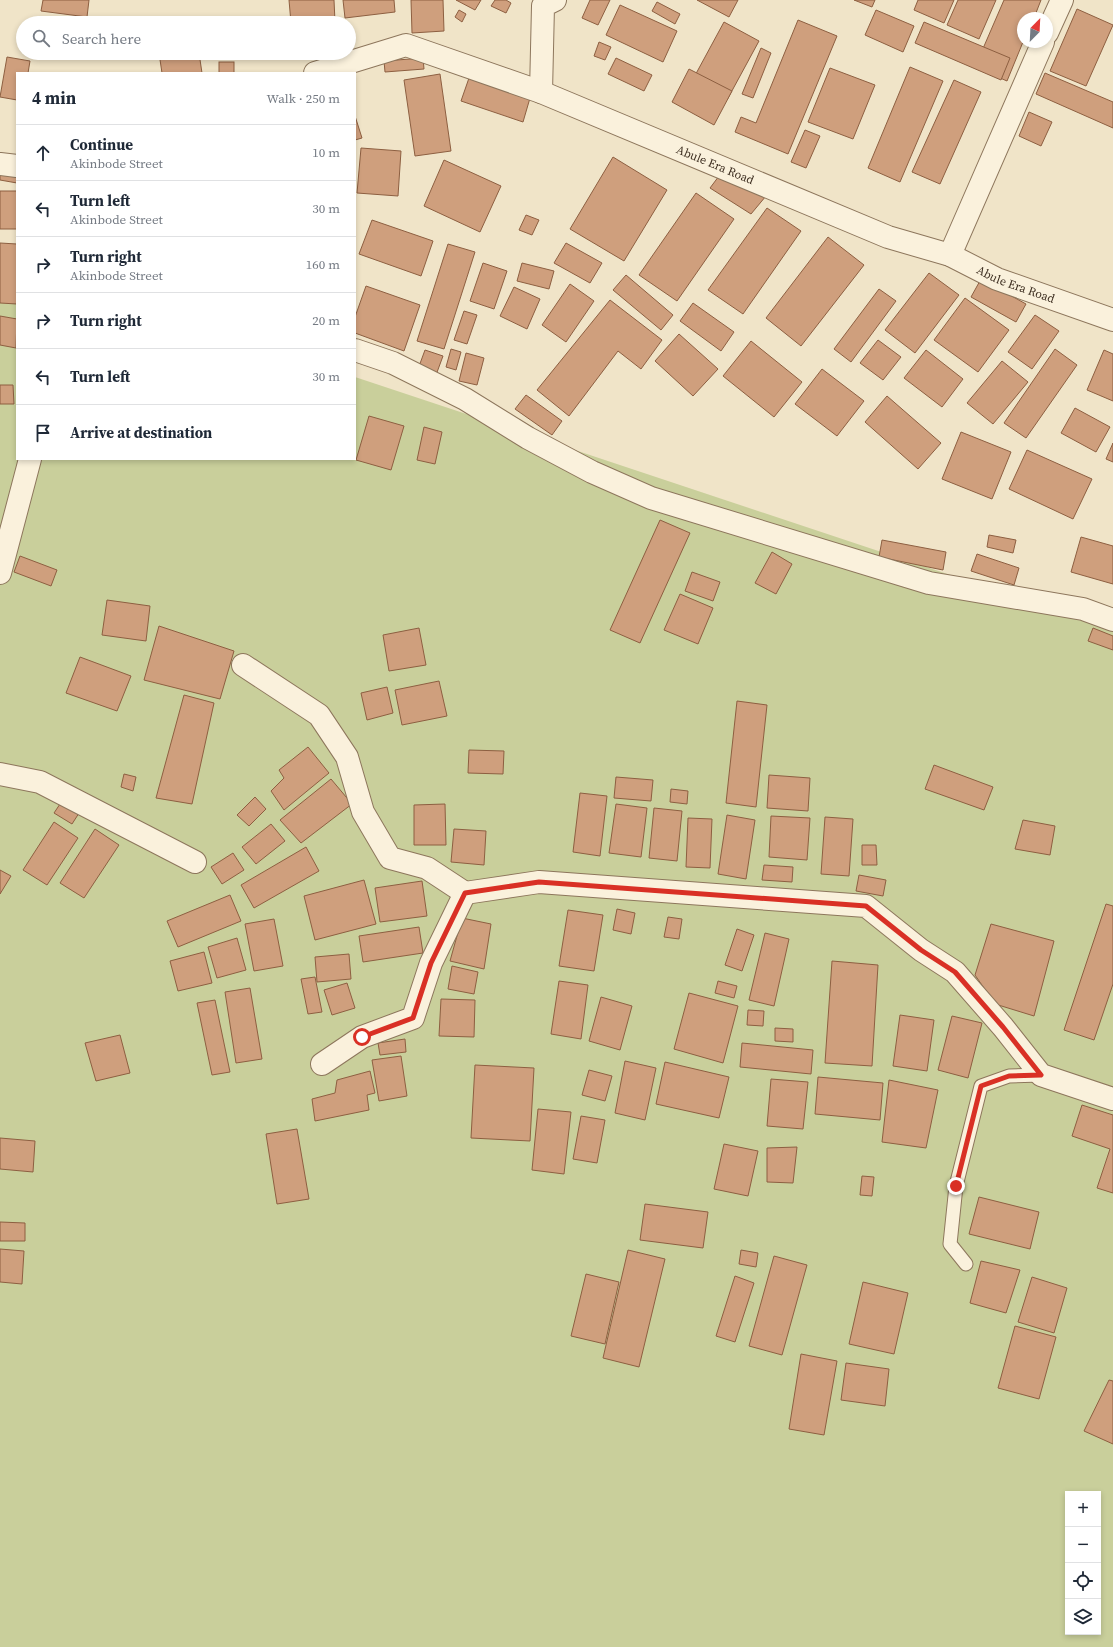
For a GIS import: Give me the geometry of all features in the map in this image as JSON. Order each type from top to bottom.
[{"type":"street","points":[[1053,20],[1062,0]]},
{"type":"street","points":[[541,92],[544,2]]},
{"type":"street","name":"Abule Era Road","points":[[318,72],[406,45],[541,92],[888,237],[950,255],[997,279],[1113,320]]},
{"type":"street","points":[[950,255],[1040,48]]},
{"type":"street","points":[[0,164],[16,166]]},
{"type":"street","points":[[356,350],[393,363],[465,399],[528,438],[592,472],[651,498],[929,583],[1083,609],[1113,620]]},
{"type":"street","points":[[0,572],[30,460]]},
{"type":"street","points":[[243,665],[319,715],[347,757],[363,812],[390,858],[427,868],[465,893],[539,882],[866,906],[921,950],[955,972],[1003,1027],[1041,1075],[1113,1099]]},
{"type":"street","points":[[0,774],[40,782],[195,862]]},
{"type":"street","points":[[322,1064],[362,1037],[413,1018],[431,963],[465,893]]},
{"type":"lane","points":[[966,1264],[950,1244],[956,1186],[981,1086],[1009,1076],[1041,1075]]},
{"type":"green space","points":[[0,259],[16,265],[16,460],[356,460],[356,377],[1113,629],[1113,1647],[0,1647]]},
{"type":"building","points":[[43,0],[89,0],[87,16],[41,11]]},
{"type":"building","points":[[289,0],[334,0],[335,16],[290,16]]},
{"type":"building","points":[[343,0],[394,0],[395,12],[356,17],[345,16]]},
{"type":"building","points":[[411,0],[443,0],[444,31],[412,33]]},
{"type":"building","points":[[456,0],[481,0],[475,10]]},
{"type":"building","points":[[495,0],[506,0],[511,3],[506,13],[491,6]]},
{"type":"building","points":[[590,0],[610,0],[598,25],[582,18]]},
{"type":"building","points":[[697,0],[738,0],[729,17]]},
{"type":"building","points":[[854,0],[875,0],[872,7]]},
{"type":"building","points":[[918,0],[954,0],[944,23],[914,10]]},
{"type":"building","points":[[958,0],[996,0],[979,39],[947,25]]},
{"type":"building","points":[[1004,0],[1041,0],[1036,12],[1017,12],[1017,48],[1021,48],[1007,81],[975,67]]},
{"type":"building","points":[[657,2],[680,14],[675,24],[652,11]]},
{"type":"building","points":[[620,5],[677,31],[663,62],[606,35]]},
{"type":"building","points":[[1077,9],[1113,25],[1086,86],[1050,71]]},
{"type":"building","points":[[459,10],[466,14],[462,22],[455,17]]},
{"type":"building","points":[[876,10],[914,26],[903,52],[865,35]]},
{"type":"building","points":[[798,20],[837,36],[788,154],[735,132],[741,117],[756,123]]},
{"type":"building","points":[[724,22],[759,41],[727,100],[692,81]]},
{"type":"building","points":[[924,22],[1010,58],[1001,80],[915,43]]},
{"type":"building","points":[[599,42],[611,47],[605,60],[594,56]]},
{"type":"building","points":[[761,48],[771,53],[753,98],[742,94]]},
{"type":"building","points":[[7,57],[16,59],[16,60],[30,61],[28,72],[16,72],[16,100],[0,97]]},
{"type":"building","points":[[423,58],[424,69],[385,72],[384,61]]},
{"type":"building","points":[[616,58],[652,75],[644,91],[608,74]]},
{"type":"building","points":[[160,60],[200,60],[202,72],[162,72]]},
{"type":"building","points":[[219,62],[234,62],[234,72],[219,72]]},
{"type":"building","points":[[910,67],[943,81],[900,182],[868,168]]},
{"type":"building","points":[[830,68],[875,85],[853,139],[808,122]]},
{"type":"building","points":[[689,69],[732,91],[714,125],[672,102]]},
{"type":"building","points":[[1045,73],[1113,102],[1113,128],[1036,94]]},
{"type":"building","points":[[440,74],[451,151],[415,156],[404,80]]},
{"type":"building","points":[[469,78],[530,98],[523,122],[461,101]]},
{"type":"building","points":[[954,80],[981,92],[940,184],[912,172]]},
{"type":"building","points":[[1029,112],[1052,122],[1041,146],[1019,136]]},
{"type":"building","points":[[356,119],[362,138],[356,140]]},
{"type":"building","points":[[805,130],[820,136],[806,168],[791,162]]},
{"type":"building","points":[[361,148],[401,151],[398,196],[357,193]]},
{"type":"building","points":[[613,157],[667,190],[624,261],[570,229]]},
{"type":"building","points":[[444,160],[501,186],[480,232],[424,206]]},
{"type":"building","points":[[0,170],[16,172],[16,183],[0,180]]},
{"type":"building","points":[[722,172],[766,196],[751,214],[710,188]]},
{"type":"building","points":[[0,191],[16,191],[16,229],[0,229]]},
{"type":"building","points":[[696,193],[734,219],[677,301],[639,275]]},
{"type":"building","points":[[767,208],[801,231],[743,314],[708,290]]},
{"type":"building","points":[[526,215],[539,220],[532,235],[519,230]]},
{"type":"building","points":[[372,220],[433,241],[421,276],[359,254]]},
{"type":"building","points":[[828,237],[864,265],[801,346],[766,318]]},
{"type":"building","points":[[0,243],[16,244],[16,304],[0,303]]},
{"type":"building","points":[[566,243],[602,263],[590,283],[554,263]]},
{"type":"building","points":[[448,244],[475,252],[444,349],[417,341]]},
{"type":"building","points":[[483,263],[507,271],[494,309],[470,301]]},
{"type":"building","points":[[522,263],[554,271],[549,289],[517,281]]},
{"type":"building","points":[[929,273],[959,295],[915,353],[885,330]]},
{"type":"building","points":[[626,275],[673,315],[661,330],[613,290]]},
{"type":"building","points":[[981,279],[1026,304],[1016,322],[971,297]]},
{"type":"building","points":[[570,284],[594,301],[566,342],[542,325]]},
{"type":"building","points":[[366,286],[420,305],[404,351],[356,333],[356,314]]},
{"type":"building","points":[[514,287],[540,299],[527,329],[500,316]]},
{"type":"building","points":[[879,289],[896,301],[851,362],[834,349]]},
{"type":"building","points":[[965,298],[1009,330],[978,372],[934,340]]},
{"type":"building","points":[[610,300],[662,340],[641,369],[618,351],[569,416],[537,390]]},
{"type":"building","points":[[693,303],[734,332],[721,351],[680,321]]},
{"type":"building","points":[[464,311],[477,315],[467,344],[454,340]]},
{"type":"building","points":[[1035,315],[1059,331],[1032,369],[1008,352]]},
{"type":"building","points":[[0,316],[16,319],[16,348],[0,345]]},
{"type":"building","points":[[679,334],[718,369],[693,396],[655,361]]},
{"type":"building","points":[[878,340],[901,357],[883,380],[860,363]]},
{"type":"building","points":[[751,341],[802,382],[774,417],[723,376]]},
{"type":"building","points":[[451,349],[461,352],[456,370],[446,367]]},
{"type":"building","points":[[1055,349],[1077,365],[1026,438],[1004,423]]},
{"type":"building","points":[[425,350],[443,356],[436,375],[418,369]]},
{"type":"building","points":[[926,350],[963,379],[942,407],[904,378]]},
{"type":"building","points":[[1104,350],[1113,354],[1113,401],[1087,390]]},
{"type":"building","points":[[466,353],[484,358],[477,385],[459,381]]},
{"type":"building","points":[[1002,361],[1028,382],[993,424],[967,403]]},
{"type":"building","points":[[822,369],[864,401],[837,436],[795,404]]},
{"type":"building","points":[[0,385],[13,385],[14,404],[0,404]]},
{"type":"building","points":[[526,395],[562,421],[552,435],[515,409]]},
{"type":"building","points":[[887,396],[941,443],[918,469],[865,422]]},
{"type":"building","points":[[1075,408],[1110,427],[1096,452],[1061,433]]},
{"type":"building","points":[[369,416],[404,426],[391,470],[356,460]]},
{"type":"building","points":[[424,427],[442,432],[435,464],[417,460]]},
{"type":"building","points":[[961,432],[1011,452],[992,499],[942,479]]},
{"type":"building","points":[[1113,443],[1113,462],[1106,459]]},
{"type":"building","points":[[1027,450],[1092,479],[1073,519],[1009,489]]},
{"type":"building","points":[[660,520],[690,533],[640,643],[610,630]]},
{"type":"building","points":[[989,535],[1016,540],[1013,553],[987,547]]},
{"type":"building","points":[[1081,537],[1113,546],[1113,584],[1071,572]]},
{"type":"building","points":[[882,540],[946,552],[943,570],[879,557]]},
{"type":"building","points":[[772,552],[792,564],[776,594],[755,583]]},
{"type":"building","points":[[977,554],[1019,568],[1014,585],[971,571]]},
{"type":"building","points":[[20,556],[57,570],[51,586],[14,572]]},
{"type":"building","points":[[692,572],[720,582],[713,601],[685,591]]},
{"type":"building","points":[[680,594],[713,608],[698,644],[664,630]]},
{"type":"building","points":[[107,600],[150,606],[146,641],[102,635]]},
{"type":"building","points":[[159,626],[234,651],[220,699],[144,680]]},
{"type":"building","points":[[419,628],[426,665],[389,671],[383,635]]},
{"type":"building","points":[[1093,628],[1113,636],[1113,650],[1088,641]]},
{"type":"building","points":[[80,657],[131,676],[117,711],[66,693]]},
{"type":"building","points":[[439,681],[447,716],[402,725],[395,690]]},
{"type":"building","points":[[387,687],[393,713],[367,720],[361,693]]},
{"type":"building","points":[[184,695],[214,703],[192,804],[156,798]]},
{"type":"building","points":[[737,701],[767,705],[756,807],[726,803]]},
{"type":"building","points":[[308,747],[329,773],[284,810],[271,791],[284,778],[279,770]]},
{"type":"building","points":[[469,750],[504,751],[503,774],[468,773]]},
{"type":"building","points":[[934,765],[993,787],[984,810],[925,789]]},
{"type":"building","points":[[124,774],[136,777],[133,791],[121,787]]},
{"type":"building","points":[[769,775],[810,778],[808,811],[767,808]]},
{"type":"building","points":[[616,777],[653,780],[651,801],[614,798]]},
{"type":"building","points":[[331,779],[352,804],[301,843],[280,820]]},
{"type":"building","points":[[671,789],[688,791],[687,804],[670,802]]},
{"type":"building","points":[[580,793],[607,796],[600,856],[573,852]]},
{"type":"building","points":[[255,797],[266,809],[249,826],[237,815]]},
{"type":"building","points":[[64,798],[81,810],[72,824],[54,813]]},
{"type":"building","points":[[445,804],[446,845],[414,845],[414,805]]},
{"type":"building","points":[[616,804],[647,808],[641,857],[609,853]]},
{"type":"building","points":[[654,808],[682,811],[677,861],[649,858]]},
{"type":"building","points":[[727,815],[755,820],[746,879],[718,874]]},
{"type":"building","points":[[771,816],[810,818],[807,860],[769,857]]},
{"type":"building","points":[[825,817],[853,819],[849,876],[821,874]]},
{"type":"building","points":[[688,818],[712,819],[710,868],[686,867]]},
{"type":"building","points":[[1023,820],[1055,826],[1050,855],[1015,849]]},
{"type":"building","points":[[54,822],[78,838],[47,885],[23,870]]},
{"type":"building","points":[[271,824],[285,841],[256,864],[242,847]]},
{"type":"building","points":[[95,829],[119,845],[84,898],[60,883]]},
{"type":"building","points":[[454,829],[486,831],[484,865],[451,862]]},
{"type":"building","points":[[862,845],[876,845],[877,865],[862,865]]},
{"type":"building","points":[[306,847],[319,871],[254,908],[241,885]]},
{"type":"building","points":[[233,853],[244,870],[222,884],[211,867]]},
{"type":"building","points":[[764,865],[793,867],[792,882],[762,880]]},
{"type":"building","points":[[0,870],[11,876],[0,894]]},
{"type":"building","points":[[859,875],[886,880],[883,896],[856,891]]},
{"type":"building","points":[[364,880],[376,924],[315,940],[304,896]]},
{"type":"building","points":[[422,881],[427,916],[380,922],[375,888]]},
{"type":"building","points":[[230,895],[241,921],[178,947],[167,921]]},
{"type":"building","points":[[1106,904],[1113,906],[1113,984],[1094,1040],[1064,1030]]},
{"type":"building","points":[[617,909],[635,913],[631,934],[613,930]]},
{"type":"building","points":[[568,910],[603,915],[594,971],[559,966]]},
{"type":"building","points":[[668,917],[682,919],[679,939],[664,937]]},
{"type":"building","points":[[462,918],[491,924],[484,969],[450,961]]},
{"type":"building","points":[[274,919],[283,966],[254,971],[245,924]]},
{"type":"building","points":[[991,924],[1054,941],[1034,1016],[995,1004],[975,975]]},
{"type":"building","points":[[419,927],[423,953],[363,962],[359,936]]},
{"type":"building","points":[[737,929],[754,935],[742,971],[725,965]]},
{"type":"building","points":[[765,933],[789,939],[774,1006],[749,1000]]},
{"type":"building","points":[[237,938],[246,970],[217,978],[208,947]]},
{"type":"building","points":[[204,952],[212,983],[178,991],[170,961]]},
{"type":"building","points":[[349,954],[351,979],[317,982],[315,957]]},
{"type":"building","points":[[832,961],[878,965],[872,1066],[825,1063]]},
{"type":"building","points":[[452,966],[478,972],[474,994],[448,989]]},
{"type":"building","points":[[315,977],[322,1012],[308,1014],[301,979]]},
{"type":"building","points":[[559,981],[588,985],[581,1039],[551,1034]]},
{"type":"building","points":[[718,981],[737,986],[734,998],[715,993]]},
{"type":"building","points":[[347,983],[355,1008],[332,1015],[324,990]]},
{"type":"building","points":[[250,988],[262,1059],[236,1063],[225,992]]},
{"type":"building","points":[[689,993],[738,1006],[723,1063],[674,1049]]},
{"type":"building","points":[[601,997],[632,1006],[620,1050],[589,1041]]},
{"type":"building","points":[[441,999],[475,1000],[474,1037],[439,1036]]},
{"type":"building","points":[[215,1000],[230,1072],[212,1075],[197,1003]]},
{"type":"building","points":[[748,1010],[764,1011],[763,1026],[747,1025]]},
{"type":"building","points":[[900,1015],[934,1020],[927,1071],[893,1066]]},
{"type":"building","points":[[952,1016],[982,1023],[968,1078],[938,1070]]},
{"type":"building","points":[[775,1028],[793,1029],[793,1042],[775,1041]]},
{"type":"building","points":[[120,1035],[130,1073],[96,1081],[85,1043]]},
{"type":"building","points":[[405,1039],[406,1052],[380,1055],[378,1043]]},
{"type":"building","points":[[742,1043],[813,1050],[811,1074],[740,1067]]},
{"type":"building","points":[[401,1056],[407,1096],[379,1101],[372,1060]]},
{"type":"building","points":[[625,1061],[656,1068],[645,1120],[615,1113]]},
{"type":"building","points":[[665,1062],[729,1077],[719,1118],[656,1104]]},
{"type":"building","points":[[475,1065],[534,1068],[530,1141],[471,1138]]},
{"type":"building","points":[[589,1070],[612,1076],[605,1101],[582,1095]]},
{"type":"building","points":[[370,1071],[375,1093],[367,1095],[369,1110],[315,1121],[312,1099],[335,1093],[337,1080]]},
{"type":"building","points":[[818,1077],[883,1083],[880,1120],[815,1114]]},
{"type":"building","points":[[771,1079],[808,1082],[803,1129],[767,1126]]},
{"type":"building","points":[[889,1080],[938,1090],[926,1148],[882,1142]]},
{"type":"building","points":[[1082,1105],[1113,1115],[1113,1193],[1097,1188],[1110,1149],[1072,1136]]},
{"type":"building","points":[[538,1109],[571,1112],[564,1174],[532,1170]]},
{"type":"building","points":[[581,1116],[605,1120],[597,1163],[573,1159]]},
{"type":"building","points":[[297,1129],[309,1199],[277,1204],[266,1134]]},
{"type":"building","points":[[0,1138],[35,1141],[33,1172],[0,1169]]},
{"type":"building","points":[[724,1144],[758,1151],[748,1196],[714,1189]]},
{"type":"building","points":[[797,1147],[793,1183],[767,1182],[767,1148]]},
{"type":"building","points":[[862,1176],[874,1177],[872,1196],[860,1195]]},
{"type":"building","points":[[979,1197],[1039,1212],[1030,1249],[969,1234]]},
{"type":"building","points":[[645,1204],[708,1212],[703,1248],[640,1240]]},
{"type":"building","points":[[0,1222],[25,1223],[25,1241],[0,1241]]},
{"type":"building","points":[[0,1249],[24,1251],[22,1284],[0,1282]]},
{"type":"building","points":[[628,1250],[665,1259],[639,1367],[603,1358]]},
{"type":"building","points":[[741,1250],[758,1253],[756,1267],[739,1264]]},
{"type":"building","points":[[774,1256],[807,1265],[782,1355],[749,1346]]},
{"type":"building","points":[[981,1261],[1020,1270],[1006,1313],[970,1303]]},
{"type":"building","points":[[586,1274],[619,1282],[605,1344],[571,1336]]},
{"type":"building","points":[[735,1276],[754,1283],[735,1342],[716,1336]]},
{"type":"building","points":[[1032,1277],[1067,1288],[1054,1333],[1018,1322]]},
{"type":"building","points":[[863,1282],[908,1293],[894,1354],[849,1344]]},
{"type":"building","points":[[1015,1326],[1056,1337],[1039,1399],[998,1388]]},
{"type":"building","points":[[801,1354],[837,1361],[824,1435],[789,1429]]},
{"type":"building","points":[[846,1363],[889,1369],[885,1406],[841,1400]]},
{"type":"building","points":[[1109,1380],[1113,1381],[1113,1444],[1084,1431]]},
{"type":"route","points":[[362,1037],[413,1018],[431,963],[465,893],[539,882],[866,906],[921,950],[955,972],[1003,1027],[1041,1075],[1009,1076],[981,1086],[956,1186]]}]
